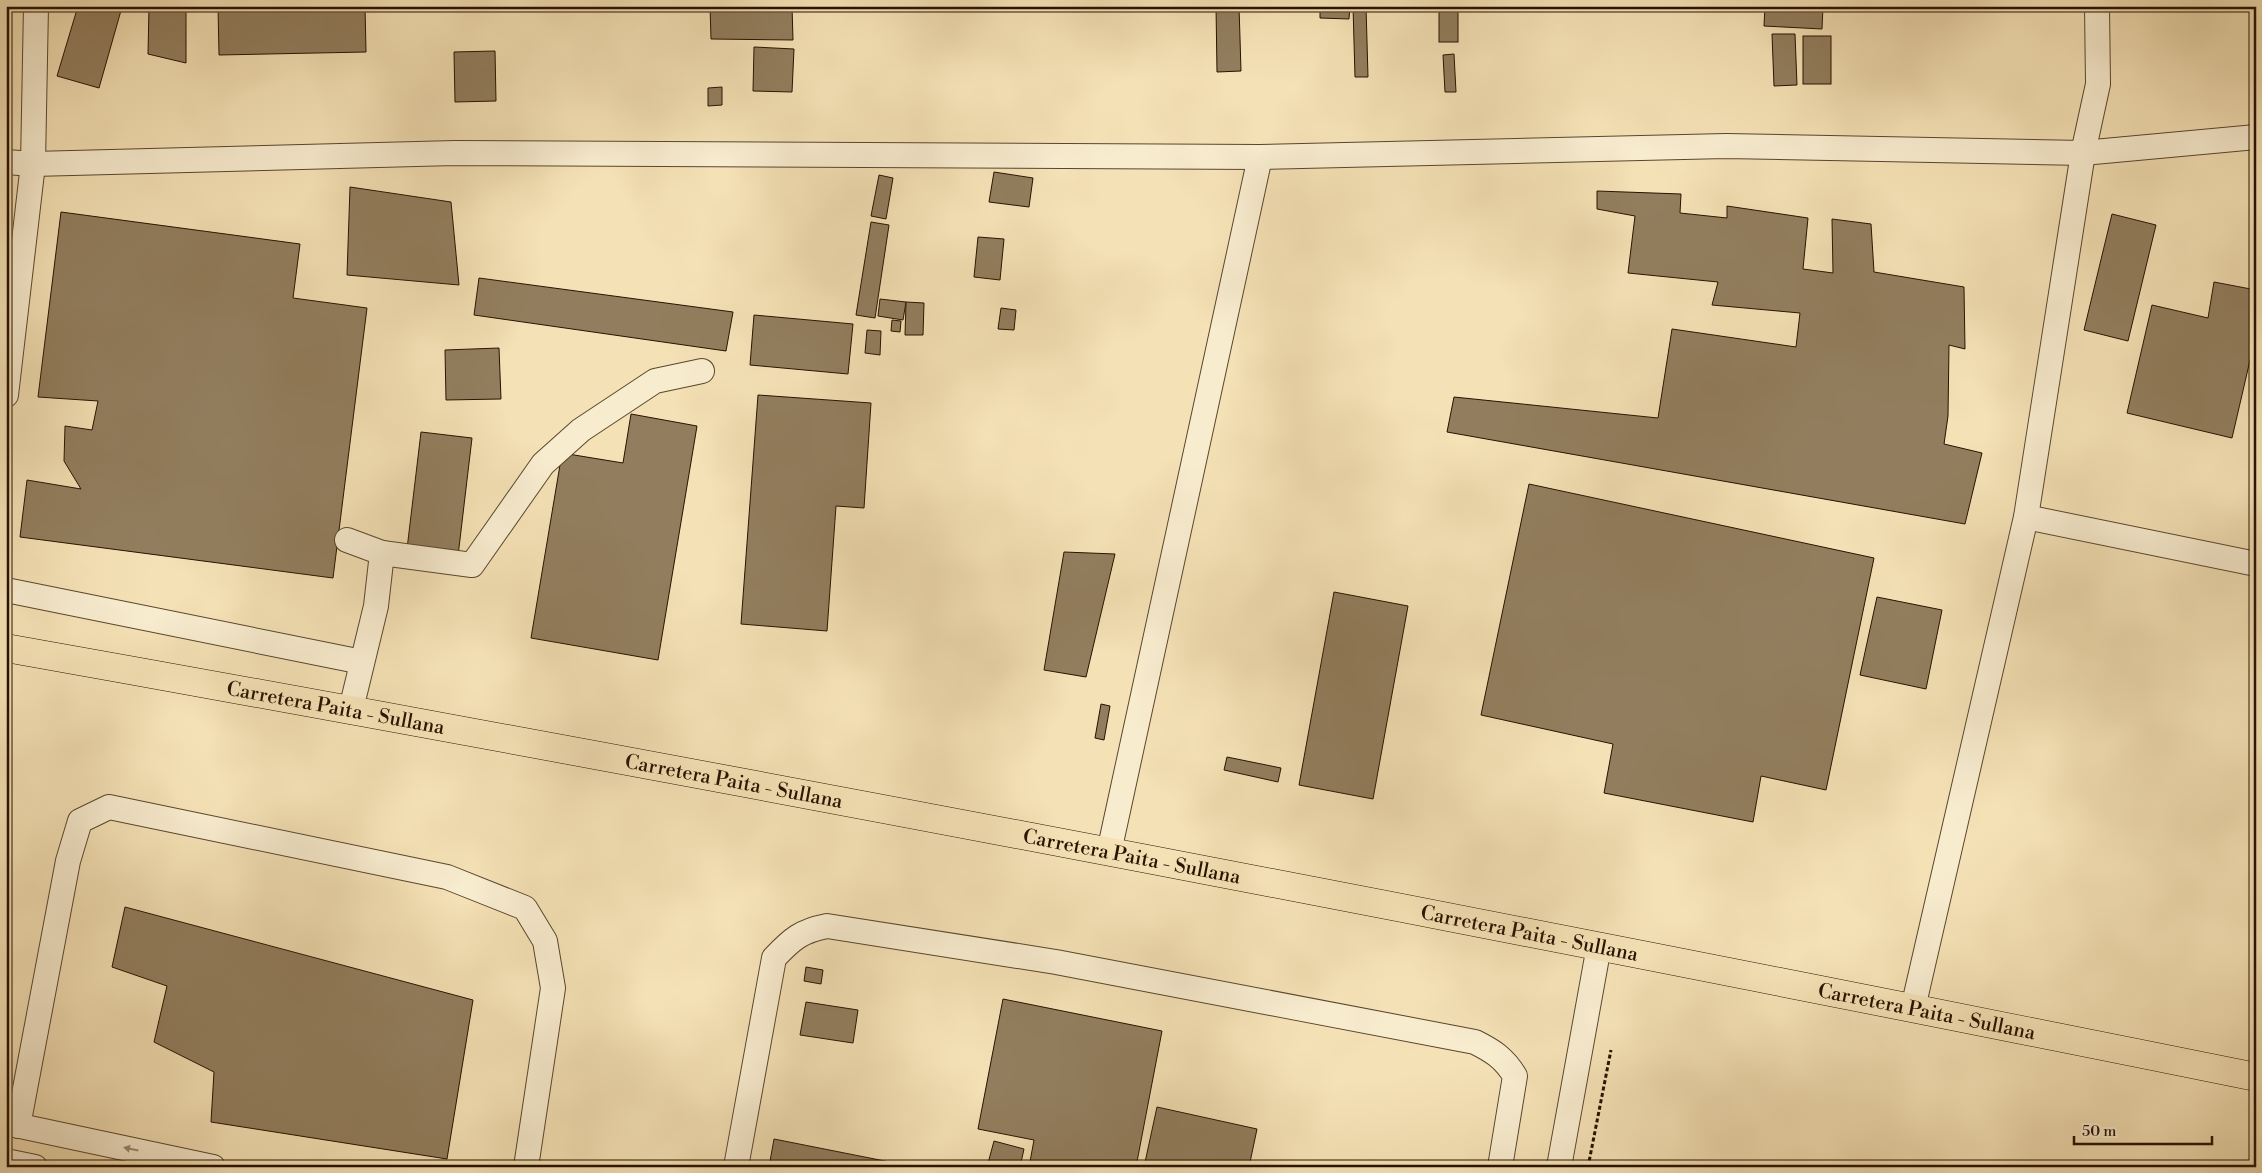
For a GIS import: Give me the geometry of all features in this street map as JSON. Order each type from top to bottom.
[{"type":"main road","name":"Carretera Paita - Sullana","points":[[6,648],[351,709],[1109,852],[1599,946],[2256,1077]]},
{"type":"street","points":[[6,395],[33,164],[36,6]]},
{"type":"street","points":[[1913,1008],[2026,517],[2083,153],[2098,84],[2097,6]]},
{"type":"street","points":[[6,162],[33,164],[455,153],[1260,157],[1726,146],[2083,153],[2256,137]]},
{"type":"street","points":[[1109,852],[1260,157]]},
{"type":"street","points":[[347,540],[382,553],[472,565],[543,464],[581,430],[655,381],[702,371]]},
{"type":"street","points":[[2026,517],[2256,564]]},
{"type":"street","points":[[351,709],[376,606],[382,553]]},
{"type":"street","points":[[6,590],[362,662]]},
{"type":"street","points":[[213,1167],[12,1124],[68,861],[80,821],[109,807],[448,877],[525,908],[545,941],[553,988],[526,1167]]},
{"type":"street","points":[[736,1167],[774,958],[792,939],[808,930],[827,926],[1056,962],[1475,1042],[1497,1052],[1508,1064],[1515,1076],[1500,1167]]},
{"type":"street","points":[[1559,1167],[1599,946]]},
{"type":"street","points":[[6,1161],[35,1167]]},
{"type":"path","points":[[1588,1167],[1611,1050]]},
{"type":"building","points":[[78,6],[122,7],[99,88],[57,76]]},
{"type":"building","points":[[149,6],[186,6],[186,63],[148,54]]},
{"type":"building","points":[[218,6],[365,6],[366,52],[219,55]]},
{"type":"building","points":[[710,6],[792,6],[793,40],[711,39]]},
{"type":"building","points":[[1216,6],[1239,6],[1241,71],[1217,72]]},
{"type":"building","points":[[1320,6],[1350,6],[1349,19],[1320,18]]},
{"type":"building","points":[[1353,6],[1366,6],[1368,77],[1355,77]]},
{"type":"building","points":[[1439,6],[1458,6],[1458,42],[1439,42]]},
{"type":"building","points":[[1765,6],[1823,6],[1822,29],[1764,26]]},
{"type":"building","points":[[1772,34],[1795,34],[1797,85],[1774,86]]},
{"type":"building","points":[[1803,36],[1831,36],[1831,84],[1803,84]]},
{"type":"building","points":[[754,47],[794,49],[792,92],[753,91]]},
{"type":"building","points":[[495,51],[496,101],[455,102],[454,52]]},
{"type":"building","points":[[1454,54],[1456,92],[1445,92],[1443,55]]},
{"type":"building","points":[[722,87],[722,105],[708,106],[708,88]]},
{"type":"building","points":[[994,172],[1033,178],[1029,207],[989,202]]},
{"type":"building","points":[[879,175],[893,178],[886,219],[871,216]]},
{"type":"building","points":[[350,187],[451,202],[459,285],[347,275]]},
{"type":"building","points":[[1597,191],[1681,194],[1680,213],[1727,218],[1727,206],[1808,218],[1803,269],[1833,273],[1832,219],[1871,224],[1874,272],[1964,287],[1965,349],[1949,345],[1948,416],[1944,444],[1982,453],[1965,524],[1447,432],[1454,397],[1658,418],[1672,329],[1796,347],[1800,313],[1712,305],[1718,282],[1628,273],[1635,216],[1597,209]]},
{"type":"building","points":[[61,212],[300,244],[293,298],[367,308],[333,578],[20,537],[27,480],[81,489],[64,461],[65,426],[92,430],[98,401],[38,397]]},
{"type":"building","points":[[2112,214],[2156,225],[2128,341],[2084,330]]},
{"type":"building","points":[[871,222],[889,225],[875,318],[856,315]]},
{"type":"building","points":[[978,237],[1004,239],[1000,280],[974,277]]},
{"type":"building","points":[[479,278],[733,312],[726,351],[474,315]]},
{"type":"building","points":[[2214,282],[2256,290],[2256,357],[2251,356],[2232,438],[2127,413],[2152,305],[2208,318]]},
{"type":"building","points":[[880,299],[906,302],[903,320],[878,316]]},
{"type":"building","points":[[906,302],[924,303],[923,335],[905,335]]},
{"type":"building","points":[[1001,308],[1016,310],[1014,330],[998,329]]},
{"type":"building","points":[[754,315],[853,324],[848,374],[750,365]]},
{"type":"building","points":[[892,320],[901,321],[900,332],[891,331]]},
{"type":"building","points":[[867,330],[881,331],[880,355],[865,353]]},
{"type":"building","points":[[499,348],[501,399],[446,400],[445,350]]},
{"type":"building","points":[[758,395],[871,403],[864,508],[836,506],[827,631],[741,624]]},
{"type":"building","points":[[631,414],[697,426],[658,660],[531,638],[562,453],[623,463]]},
{"type":"building","points":[[421,432],[472,438],[458,556],[407,549]]},
{"type":"building","points":[[1529,484],[1874,558],[1826,790],[1761,776],[1753,822],[1604,793],[1613,744],[1481,715]]},
{"type":"building","points":[[1064,552],[1115,554],[1086,677],[1044,670]]},
{"type":"building","points":[[1334,592],[1408,606],[1373,799],[1299,785]]},
{"type":"building","points":[[1877,597],[1942,610],[1926,689],[1860,675]]},
{"type":"building","points":[[1101,704],[1110,706],[1104,740],[1095,738]]},
{"type":"building","points":[[1227,757],[1281,768],[1278,782],[1224,770]]},
{"type":"building","points":[[125,907],[473,1000],[447,1159],[211,1122],[214,1072],[154,1042],[167,986],[112,967]]},
{"type":"building","points":[[806,967],[823,970],[821,984],[804,981]]},
{"type":"building","points":[[1003,999],[1162,1031],[1136,1167],[1029,1167],[1034,1140],[978,1129]]},
{"type":"building","points":[[806,1002],[858,1010],[853,1043],[800,1035]]},
{"type":"building","points":[[1157,1107],[1257,1129],[1249,1167],[1144,1167]]},
{"type":"building","points":[[774,1139],[915,1167],[769,1167]]},
{"type":"building","points":[[994,1141],[1024,1149],[1020,1167],[987,1167]]}]
